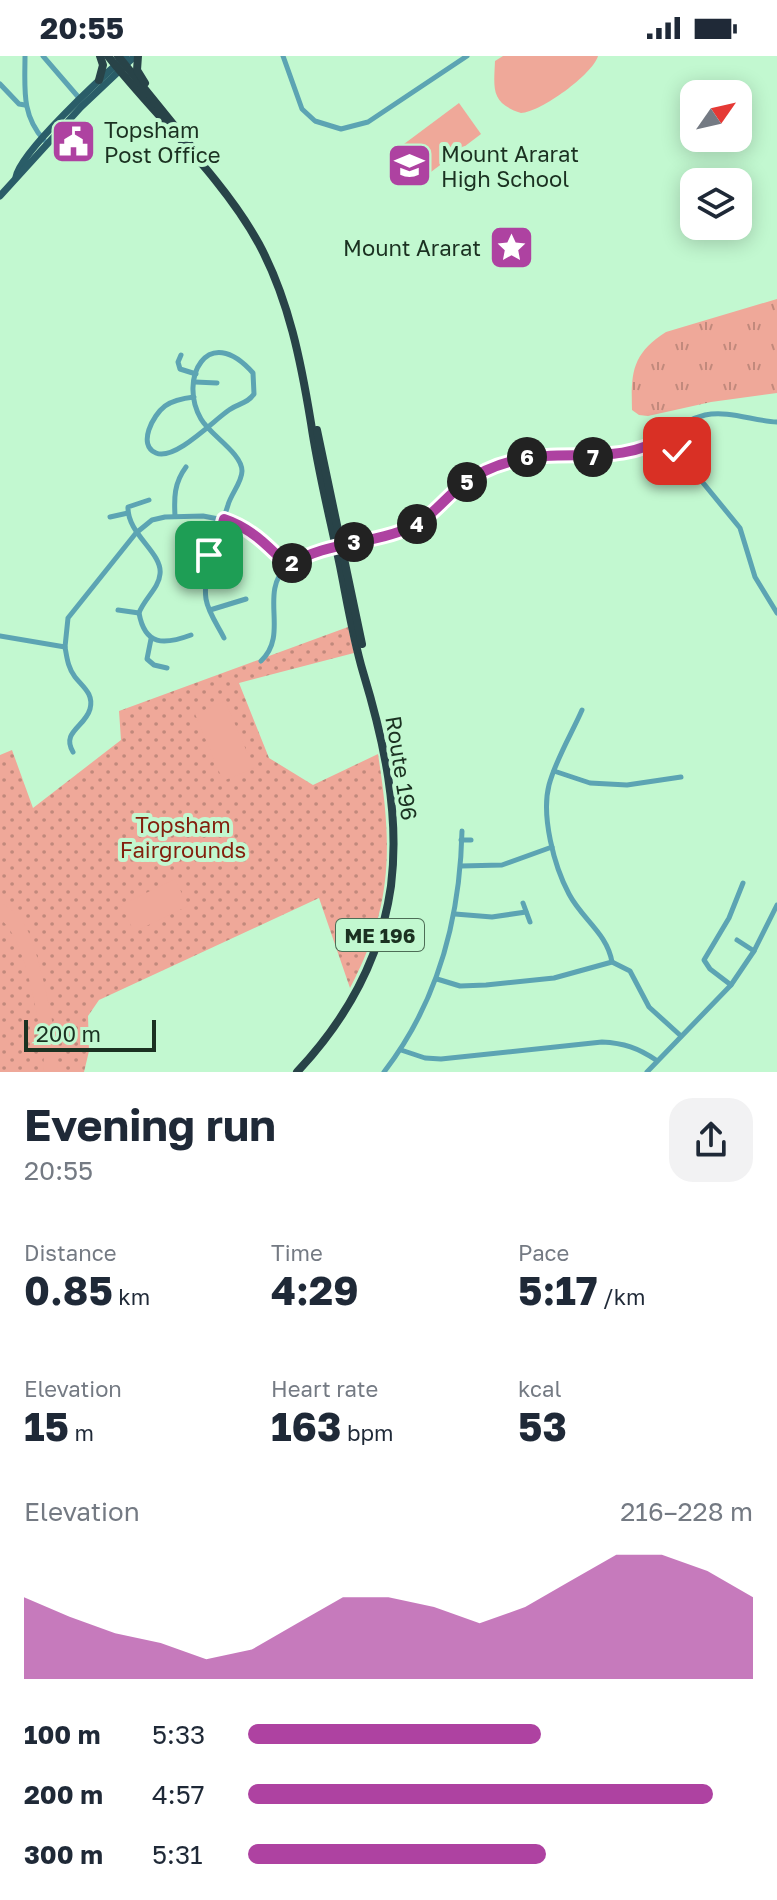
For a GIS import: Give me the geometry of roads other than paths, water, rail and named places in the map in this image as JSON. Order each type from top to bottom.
[{"type":"highway","points":[[99,80],[103,65],[100,56]]},
{"type":"highway","name":"Route 196","points":[[108,56],[121,62],[201,158],[207,170]]},
{"type":"highway","points":[[137,56],[139,74],[166,107],[175,126]]},
{"type":"highway","name":"Route 196","points":[[121,62],[246,222],[274,275],[291,328],[309,407],[315,419],[392,797],[394,835],[388,902],[376,946],[354,996],[333,1031],[297,1072]]},
{"type":"main road","points":[[45,141],[99,80],[121,62],[137,56]]},
{"type":"main road","points":[[0,196],[16,177],[17,170],[121,62]]},
{"type":"street","points":[[25,56],[25,105],[30,123],[45,141]]},
{"type":"street","points":[[43,56],[80,99]]},
{"type":"street","points":[[283,56],[302,109],[315,121],[341,129],[368,122],[467,56]]},
{"type":"street","points":[[0,84],[19,104],[25,105]]},
{"type":"street","points":[[194,397],[167,405],[159,412],[147,437],[148,446],[154,453],[170,451],[190,441],[206,427],[230,409],[247,403],[254,394],[253,373],[231,354],[220,351],[204,359],[195,382],[194,397],[199,417],[206,427],[235,454],[242,467],[242,475],[232,493],[205,580],[206,603],[224,638]]},
{"type":"street","points":[[181,355],[178,362],[180,369],[196,374]]},
{"type":"street","points":[[195,382],[217,383]]},
{"type":"street","points":[[261,661],[273,645],[276,628],[273,595],[277,581],[288,566],[302,557],[411,527],[463,484],[508,462],[532,456],[595,457],[626,453],[653,444],[695,419],[712,414],[777,422]]},
{"type":"street","points":[[669,435],[677,451],[740,528],[755,577],[777,613]]},
{"type":"street","points":[[175,516],[174,494],[179,476],[186,467]]},
{"type":"street","points":[[149,500],[128,507],[136,533],[156,560],[161,573],[139,613],[141,626],[151,639],[175,641],[191,635]]},
{"type":"street","points":[[110,517],[128,513]]},
{"type":"street","points":[[73,752],[69,746],[70,737],[90,709],[90,697],[68,663],[65,647],[68,618],[136,533],[152,520],[175,516],[224,519],[245,526],[256,534],[288,566]]},
{"type":"street","points":[[179,556],[202,554],[239,564]]},
{"type":"street","points":[[210,610],[246,599]]},
{"type":"street","points":[[118,610],[139,613]]},
{"type":"street","points":[[0,636],[65,647]]},
{"type":"street","points":[[151,639],[147,659],[154,665],[167,668]]},
{"type":"street","points":[[582,710],[548,789],[548,832],[570,895],[604,939],[612,962]]},
{"type":"street","points":[[554,771],[590,783],[627,785],[681,777]]},
{"type":"street","points":[[384,1072],[401,1050],[437,979],[455,914],[462,831]]},
{"type":"street","points":[[461,840],[471,840]]},
{"type":"street","points":[[461,866],[502,865],[552,847]]},
{"type":"street","points":[[731,985],[710,969],[704,960],[729,918],[743,883]]},
{"type":"street","points":[[523,903],[530,922]]},
{"type":"street","points":[[647,1072],[731,985],[754,951],[777,905]]},
{"type":"street","points":[[455,914],[492,917],[526,912]]},
{"type":"street","points":[[737,940],[754,951]]},
{"type":"street","points":[[437,979],[460,986],[486,985],[554,978],[612,962],[625,967],[633,975],[649,1007],[681,1036]]},
{"type":"street","points":[[401,1050],[425,1058],[441,1059],[602,1042],[638,1048],[656,1060]]},
{"type":"place","name":"Topsham Post Office","points":[[73,142]]},
{"type":"place","name":"Mount Ararat High School","points":[[410,166]]},
{"type":"place","name":"Mount Ararat","points":[[512,247]]},
{"type":"park label","name":"Topsham Fairgrounds","points":[[183,836]]}]
